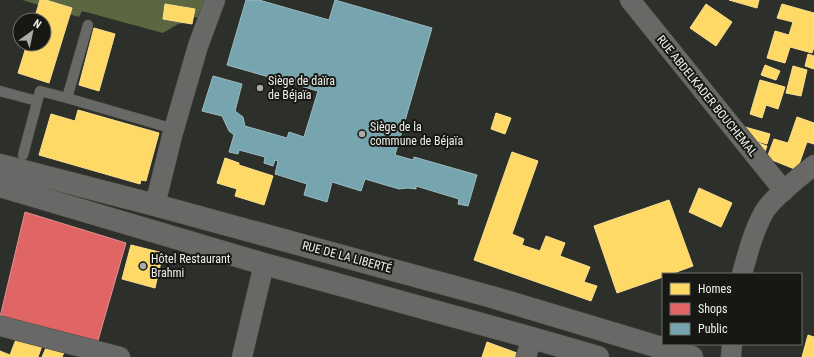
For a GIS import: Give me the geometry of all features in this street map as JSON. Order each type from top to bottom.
[{"type":"main road","name":"RUE DE LA LIBERTÉ","points":[[0,165],[155,205],[492,297],[692,357]]},
{"type":"main road","points":[[1,189],[264,264],[529,347],[598,357]]},
{"type":"street","points":[[155,205],[174,129],[198,46],[215,0]]},
{"type":"street","name":"RUE ABDELKADER BOUCHEMAL","points":[[630,0],[784,191]]},
{"type":"street","points":[[742,273],[752,236],[765,211],[784,191],[814,165]]},
{"type":"street","points":[[242,357],[264,264]]},
{"type":"street","points":[[0,326],[120,357]]},
{"type":"street","points":[[731,357],[732,345]]},
{"type":"lane","points":[[67,98],[88,25]]},
{"type":"lane","points":[[0,91],[37,101]]},
{"type":"lane","points":[[23,155],[40,91],[174,129]]},
{"type":"green space","points":[[22,0],[209,0],[203,19],[190,16],[187,23],[178,24],[163,33],[82,11],[79,17]]},
{"type":"building: Homes","points":[[40,0],[46,0],[72,8],[49,83],[18,73],[25,52],[52,52],[52,12],[36,12]]},
{"type":"building: Homes","points":[[729,0],[759,0],[757,8]]},
{"type":"building: Homes","points":[[165,4],[195,9],[192,24],[163,19]]},
{"type":"building: Homes","points":[[706,4],[732,22],[716,46],[690,28]]},
{"type":"building: Homes","points":[[782,4],[814,13],[814,47],[812,53],[790,47],[785,63],[767,58],[775,31],[789,35],[793,22],[777,18]]},
{"type":"building: Homes","points":[[94,28],[115,34],[99,91],[79,85]]},
{"type":"building: Homes","points":[[808,54],[814,56],[814,69],[805,66]]},
{"type":"building: Homes","points":[[765,65],[780,71],[776,80],[761,75]]},
{"type":"building: Homes","points":[[793,66],[807,70],[801,96],[786,93]]},
{"type":"building: Homes","points":[[760,80],[785,87],[778,109],[766,105],[762,118],[750,114]]},
{"type":"building: Homes","points":[[78,110],[159,133],[146,181],[141,180],[140,184],[39,155],[51,114],[75,121]]},
{"type":"building: Homes","points":[[496,113],[511,118],[505,134],[491,129]]},
{"type":"building: Homes","points":[[797,117],[814,123],[814,144],[807,142],[797,170],[767,158],[774,139],[788,143]]},
{"type":"building: Homes","points":[[745,127],[770,134],[767,144],[742,137]]},
{"type":"building: Homes","points":[[756,142],[767,146],[764,154]]},
{"type":"building: Homes","points":[[512,152],[538,161],[512,234],[524,239],[522,245],[540,251],[546,236],[565,243],[560,256],[590,267],[584,282],[597,286],[591,301],[474,260]]},
{"type":"building: Homes","points":[[225,158],[239,163],[239,165],[273,176],[264,205],[235,196],[237,189],[217,183]]},
{"type":"building: Homes","points":[[699,188],[732,203],[721,227],[689,212]]},
{"type":"building: Homes","points":[[669,200],[693,266],[674,273],[662,273],[662,277],[617,293],[594,226]]},
{"type":"building: Homes","name":"Hôtel Restaurant Brahmi","points":[[131,245],[163,253],[155,288],[122,279]]},
{"type":"building: Homes","points":[[18,334],[43,343],[38,357],[0,357],[0,351],[10,355]]},
{"type":"building: Homes","points":[[808,335],[814,337],[814,357],[802,357]]},
{"type":"building: Homes","points":[[487,342],[517,353],[516,357],[482,357]]},
{"type":"building: Homes","points":[[48,343],[65,350],[62,357],[42,357]]},
{"type":"building: Shops","points":[[25,212],[126,243],[97,344],[0,317]]},
{"type":"building: Public","points":[[246,0],[259,0],[329,20],[335,0],[432,28],[395,155],[413,160],[414,157],[477,175],[468,206],[458,204],[459,199],[416,186],[416,189],[399,189],[365,179],[361,191],[332,182],[327,202],[304,195],[307,184],[275,174],[278,161],[275,160],[273,166],[264,163],[265,157],[239,150],[238,154],[229,152],[234,135],[229,131],[222,116],[202,111],[213,76],[242,84],[235,111],[243,117],[245,126],[287,138],[289,132],[304,137],[318,91],[227,65]]},
{"type":"place","name":"Siège de daïra de Béjaïa","points":[[260,88]]},
{"type":"place","name":"Siège de la commune de Béjaïa","points":[[362,134]]},
{"type":"place","name":"Hôtel Restaurant Brahmi","points":[[143,266]]}]
